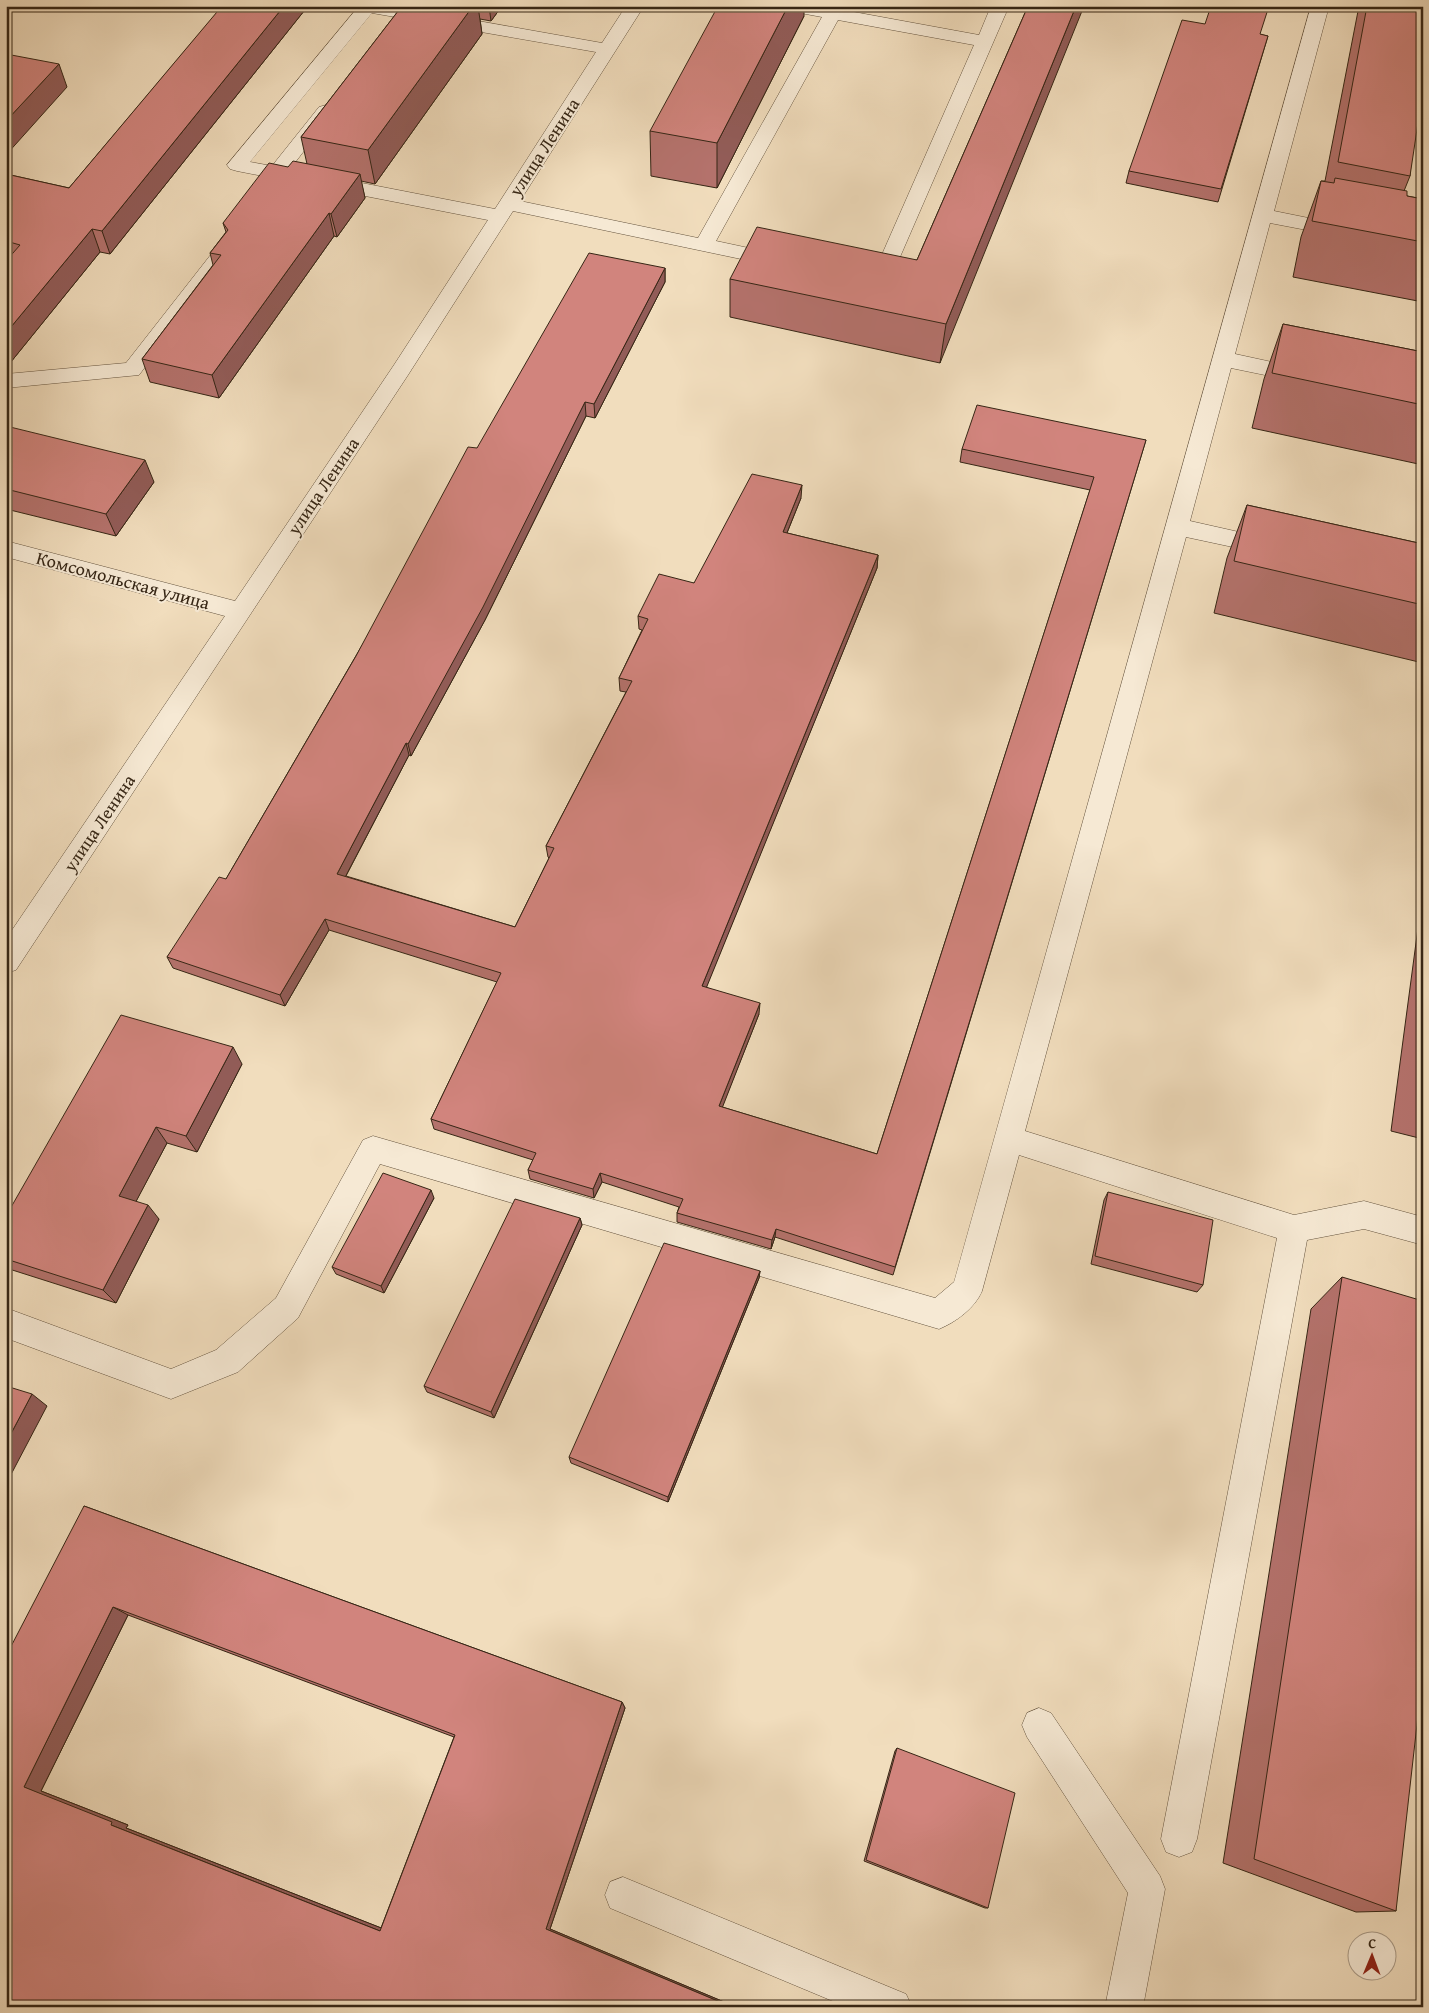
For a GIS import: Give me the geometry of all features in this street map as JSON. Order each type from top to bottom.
[{"type":"street","name":"улица Ленина","points":[[6,962],[401,370],[635,6]]},
{"type":"street","points":[[790,6],[835,10],[984,41]]},
{"type":"street","points":[[852,276],[880,282],[1000,6]]},
{"type":"street","points":[[6,1323],[171,1384],[227,1361],[287,1308],[373,1149],[939,1314],[967,1291],[1320,6]]},
{"type":"street","points":[[607,49],[368,7],[237,165],[704,245],[797,265]]},
{"type":"street","points":[[704,245],[835,10]]},
{"type":"street","points":[[277,173],[338,95]]},
{"type":"street","points":[[1263,215],[1357,234]]},
{"type":"street","points":[[6,380],[132,370],[223,252]]},
{"type":"street","points":[[1224,359],[1328,381]]},
{"type":"street","points":[[1178,527],[1291,552]]},
{"type":"street","name":"Комсомольская улица","points":[[6,549],[240,611]]},
{"type":"street","points":[[1010,1140],[1294,1229],[1364,1215],[1423,1231]]},
{"type":"street","points":[[1179,1839],[1294,1229]]},
{"type":"street","points":[[1039,1725],[1147,1889],[1124,2007]]},
{"type":"street","points":[[623,1895],[893,2007]]},
{"type":"building","points":[[222,6],[284,6],[102,231],[92,229],[6,333],[6,261],[20,245],[6,241],[6,174],[69,188]]},
{"type":"building","points":[[402,6],[473,6],[368,150],[301,137]]},
{"type":"building","points":[[718,6],[788,6],[717,143],[650,131]]},
{"type":"building","points":[[1028,6],[1076,6],[946,324],[730,279],[757,227],[917,260]]},
{"type":"building","points":[[1211,6],[1269,6],[1260,34],[1268,36],[1221,189],[1129,171],[1182,20],[1205,24]]},
{"type":"building","points":[[1367,6],[1423,6],[1423,89],[1410,176],[1338,162]]},
{"type":"building","points":[[6,54],[59,64],[6,121]]},
{"type":"building","points":[[293,161],[360,174],[331,214],[329,213],[212,375],[142,359],[221,255],[210,253],[228,230],[223,223],[269,163],[288,167]]},
{"type":"building","points":[[1335,178],[1407,191],[1407,196],[1423,199],[1423,242],[1312,221],[1321,181],[1334,183]]},
{"type":"building","points":[[589,253],[665,268],[594,404],[585,402],[483,607],[408,744],[406,743],[337,874],[515,927],[554,848],[546,846],[632,681],[619,678],[648,619],[638,616],[659,574],[694,583],[752,474],[802,485],[783,532],[878,555],[702,986],[760,1003],[719,1106],[877,1154],[1094,477],[962,449],[977,405],[1146,440],[895,1267],[776,1229],[772,1240],[677,1213],[683,1199],[600,1173],[593,1189],[528,1170],[536,1153],[431,1119],[501,973],[325,919],[280,995],[167,957],[219,877],[226,879],[356,656],[468,447],[477,448]]},
{"type":"building","points":[[1283,324],[1423,352],[1423,405],[1272,373]]},
{"type":"building","points":[[6,426],[145,460],[106,514],[6,489]]},
{"type":"building","points":[[1247,505],[1423,544],[1423,605],[1234,561]]},
{"type":"building","points":[[121,1015],[233,1047],[186,1136],[156,1127],[119,1196],[148,1205],[103,1290],[6,1259],[6,1216]]},
{"type":"building","points":[[383,1173],[431,1190],[381,1286],[332,1267]]},
{"type":"building","points":[[1108,1192],[1213,1220],[1203,1285],[1095,1256]]},
{"type":"building","points":[[515,1199],[580,1218],[491,1412],[424,1386]]},
{"type":"building","points":[[664,1243],[760,1271],[668,1497],[569,1457]]},
{"type":"building","points":[[1342,1277],[1423,1301],[1423,1671],[1396,1911],[1254,1859]]},
{"type":"building","points":[[6,1386],[32,1394],[6,1443]]},
{"type":"building","points":[[84,1506],[622,1702],[546,1929],[732,2007],[6,2007],[6,1656]],"holes":[[[113,1607],[455,1735],[380,1931],[111,1825],[112,1822],[24,1787]]]},
{"type":"building","points":[[897,1748],[1015,1793],[988,1908],[866,1860]]}]
